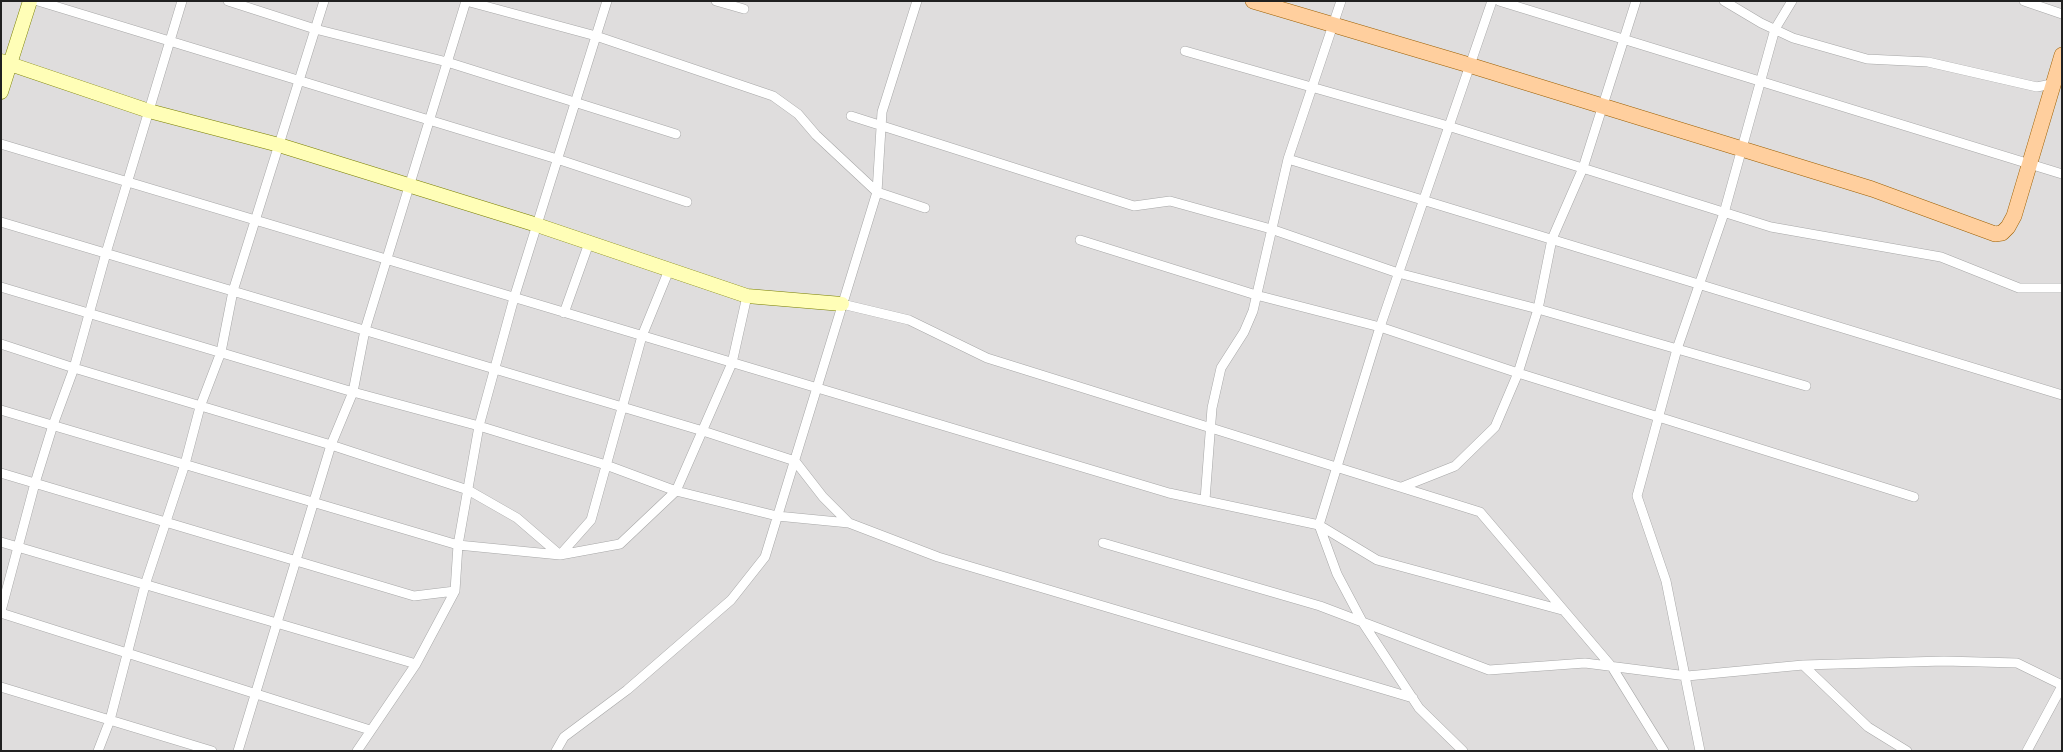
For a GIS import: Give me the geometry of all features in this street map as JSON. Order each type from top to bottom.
[{"type":"main road","points":[[1253,1],[1604,106],[1872,189],[1995,234],[2002,233],[2014,216],[2029,164],[2058,82],[2062,55]]},
{"type":"street","points":[[1,92],[6,63],[30,1]]},
{"type":"street","points":[[38,1],[557,159],[687,202]]},
{"type":"street","points":[[182,1],[106,253],[74,368],[53,425],[35,483],[1,612],[370,730]]},
{"type":"street","points":[[228,1],[315,29],[447,62],[676,134]]},
{"type":"street","points":[[98,751],[110,720],[129,654],[145,585],[185,464],[200,406],[220,352],[233,291],[324,1]]},
{"type":"street","points":[[238,751],[331,445],[353,392],[365,330],[466,1],[596,36],[773,96],[798,114],[816,136],[877,192],[925,208]]},
{"type":"street","points":[[357,751],[416,664],[455,591],[458,545],[479,426],[514,298],[607,1]]},
{"type":"street","points":[[716,1],[744,9]]},
{"type":"street","points":[[556,751],[564,737],[627,690],[732,600],[765,557],[877,192],[882,112],[917,1]]},
{"type":"street","points":[[1205,500],[1212,408],[1221,368],[1244,332],[1253,311],[1288,159],[1341,1]]},
{"type":"street","points":[[1463,751],[1419,708],[1363,623],[1337,574],[1319,525],[1380,327],[1492,1]]},
{"type":"street","points":[[1499,1],[2062,174]]},
{"type":"street","points":[[1402,487],[1456,466],[1495,427],[1518,373],[1538,309],[1552,239],[1583,168],[1636,1]]},
{"type":"street","points":[[1724,1],[1793,38],[1867,59],[1928,62],[2037,87],[2058,82]]},
{"type":"street","points":[[1700,751],[1687,676],[1666,581],[1637,496],[1677,349],[1724,213],[1775,29],[1792,1]]},
{"type":"street","points":[[2024,1],[2062,14]]},
{"type":"street","points":[[1186,51],[1448,126],[1771,227],[1941,257],[2018,288],[2062,288]]},
{"type":"street","points":[[6,63],[149,111],[279,144],[410,185],[537,225],[747,296],[842,304],[909,320],[987,358],[1480,512],[1612,667],[1664,751]]},
{"type":"street","points":[[851,116],[1134,206],[1170,201],[1271,229],[1398,273],[1538,309],[1806,386]]},
{"type":"street","points":[[1,144],[1169,493],[1319,525],[1377,560],[1562,610]]},
{"type":"street","points":[[1288,159],[2062,395]]},
{"type":"street","points":[[1,222],[702,430],[794,461],[823,497],[849,523]]},
{"type":"street","points":[[1080,240],[1256,294],[1380,327],[1518,373],[1914,497]]},
{"type":"street","points":[[564,313],[589,243]]},
{"type":"street","points":[[560,555],[591,520],[642,336],[669,270]]},
{"type":"street","points":[[1,286],[353,392],[479,426],[606,466],[676,491],[777,516],[849,523],[938,557],[1412,698]]},
{"type":"street","points":[[1,410],[458,545],[560,555],[620,544],[676,491],[732,363],[747,296]]},
{"type":"street","points":[[1,344],[74,368],[331,445],[468,490],[517,518],[560,555]]},
{"type":"street","points":[[1,473],[414,596],[455,591]]},
{"type":"street","points":[[1,542],[416,664]]},
{"type":"street","points":[[1103,543],[1320,606],[1489,670],[1585,663],[1687,676],[1803,665],[1944,661],[2017,662],[2062,685],[2027,751]]},
{"type":"street","points":[[1803,665],[1868,727],[1907,751]]},
{"type":"street","points":[[1,687],[212,751]]},
{"type":"shaded area","points":[[1,1],[2062,1],[2062,751],[1,751]]}]
